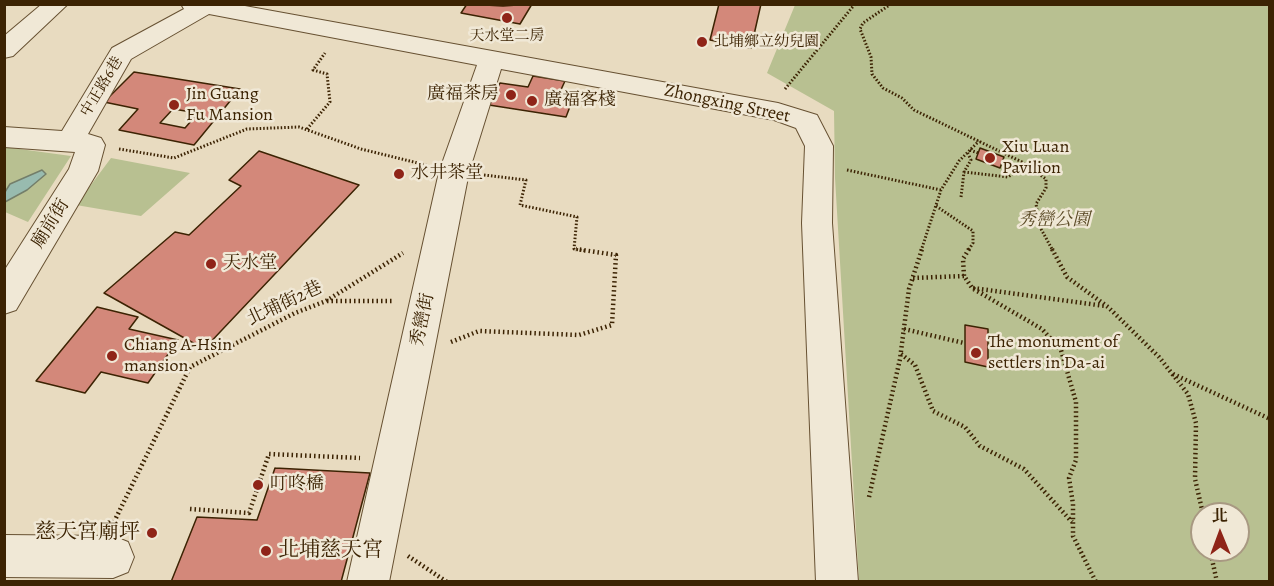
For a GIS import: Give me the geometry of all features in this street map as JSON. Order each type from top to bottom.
[{"type":"street","points":[[4,50],[57,4]]},
{"type":"street","name":"Zhongxing Street","points":[[213,6],[340,33],[778,112],[807,122],[819,146],[817,223],[837,582]]},
{"type":"street","name":"中正路6巷","points":[[81,143],[121,54],[213,6]]},
{"type":"street","name":"秀巒街","points":[[368,582],[454,172],[491,61]]},
{"type":"street","points":[[4,137],[81,143]]},
{"type":"street","name":"廟前街","points":[[4,300],[83,171],[81,143]]},
{"type":"street","points":[[4,556],[105,557]]},
{"type":"path","points":[[778,112],[780,94],[855,4]]},
{"type":"path","points":[[891,4],[877,12],[860,29],[861,38],[871,57],[872,74],[883,87],[902,98],[914,110],[1026,164],[1046,179],[1046,188],[1036,204],[1040,227],[1067,277],[1108,307],[1159,357],[1188,393],[1196,423],[1195,479],[1200,502]]},
{"type":"path","points":[[307,129],[330,102],[327,75],[313,70],[340,33]]},
{"type":"path","points":[[81,143],[174,158],[247,129],[298,127],[361,148],[454,172],[526,180],[520,205],[577,217],[574,249],[616,255],[612,325],[579,335],[479,331],[416,354]]},
{"type":"path","points":[[868,502],[901,354],[913,278],[941,190],[968,151],[979,141]]},
{"type":"path","points":[[968,151],[978,153]]},
{"type":"path","points":[[961,197],[964,172],[971,160],[968,151]]},
{"type":"path","points":[[1002,161],[1021,168]]},
{"type":"path","points":[[818,164],[941,190]]},
{"type":"path","points":[[964,172],[1008,177],[1026,164]]},
{"type":"path","points":[[936,206],[964,222],[973,231],[973,243],[963,259],[964,276],[972,288],[1042,329],[1061,350],[1076,402],[1076,460],[1069,478],[1073,536],[1096,582]]},
{"type":"path","name":"北埔街2巷","points":[[105,557],[190,367],[295,313],[326,301],[400,256],[420,229],[442,228]]},
{"type":"path","points":[[913,278],[964,276]]},
{"type":"path","points":[[972,288],[1108,307]]},
{"type":"path","points":[[326,301],[427,301]]},
{"type":"path","points":[[904,329],[964,343]]},
{"type":"path","points":[[901,354],[915,365],[933,411],[965,427],[980,446],[1024,469],[1073,523]]},
{"type":"path","points":[[1172,374],[1269,418]]},
{"type":"path","points":[[190,509],[249,513],[269,454],[394,459]]},
{"type":"path","points":[[1213,562],[1217,582]]},
{"type":"green space","name":"秀巒公園","points":[[795,5],[1269,5],[1269,581],[859,581],[835,178],[834,111],[767,73]]},
{"type":"green space","points":[[5,147],[71,156],[28,222],[5,212]]},
{"type":"green space","points":[[111,158],[190,173],[141,216],[76,205]]},
{"type":"water","points":[[42,170],[46,174],[27,190],[5,202],[5,192],[10,184]]},
{"type":"building","name":"天水堂二房","points":[[467,4],[503,6],[532,4],[520,24],[461,13]]},
{"type":"building","points":[[719,4],[761,4],[751,48],[710,40]]},
{"type":"building","name":"Jin Guang Fu Mansion","points":[[134,72],[240,89],[194,145],[119,130],[138,109],[104,102]],"holes":[[[173,109],[198,113],[185,128],[160,123]]]},
{"type":"building","name":"廣福客棧","points":[[533,76],[565,81],[559,94],[574,96],[566,117],[489,105],[500,83],[528,87]]},
{"type":"building","name":"Xiu Luan Pavilion","points":[[980,148],[1004,157],[1000,168],[976,159]]},
{"type":"building","name":"天水堂","points":[[259,151],[359,185],[204,349],[104,293],[175,232],[189,235],[241,186],[229,180]]},
{"type":"building","name":"Chiang A-Hsin mansion","points":[[97,307],[138,317],[129,329],[178,340],[148,383],[101,372],[85,393],[36,381]]},
{"type":"building","name":"The monument of settlers in Da-ai","points":[[965,325],[988,329],[988,367],[965,362]]},
{"type":"building","name":"北埔慈天宮","points":[[275,468],[370,473],[341,582],[171,582],[197,517],[257,520]]},
{"type":"place","name":"天水堂二房","points":[[507,18]]},
{"type":"place","name":"北埔鄉立幼兒園","points":[[702,42]]},
{"type":"place","name":"廣福茶房","points":[[511,95]]},
{"type":"place","name":"廣福客棧","points":[[532,101]]},
{"type":"place","name":"Jin Guang Fu Mansion","points":[[174,105]]},
{"type":"place","name":"Xiu Luan Pavilion","points":[[990,158]]},
{"type":"place","name":"水井茶堂","points":[[399,174]]},
{"type":"place","name":"天水堂","points":[[211,264]]},
{"type":"place","name":"The monument of settlers in Da-ai","points":[[976,353]]},
{"type":"place","name":"Chiang A-Hsin mansion","points":[[112,356]]},
{"type":"place","name":"叮咚橋","points":[[258,485]]},
{"type":"place","name":"慈天宮廟坪","points":[[152,533]]},
{"type":"place","name":"北埔慈天宮","points":[[266,551]]}]
